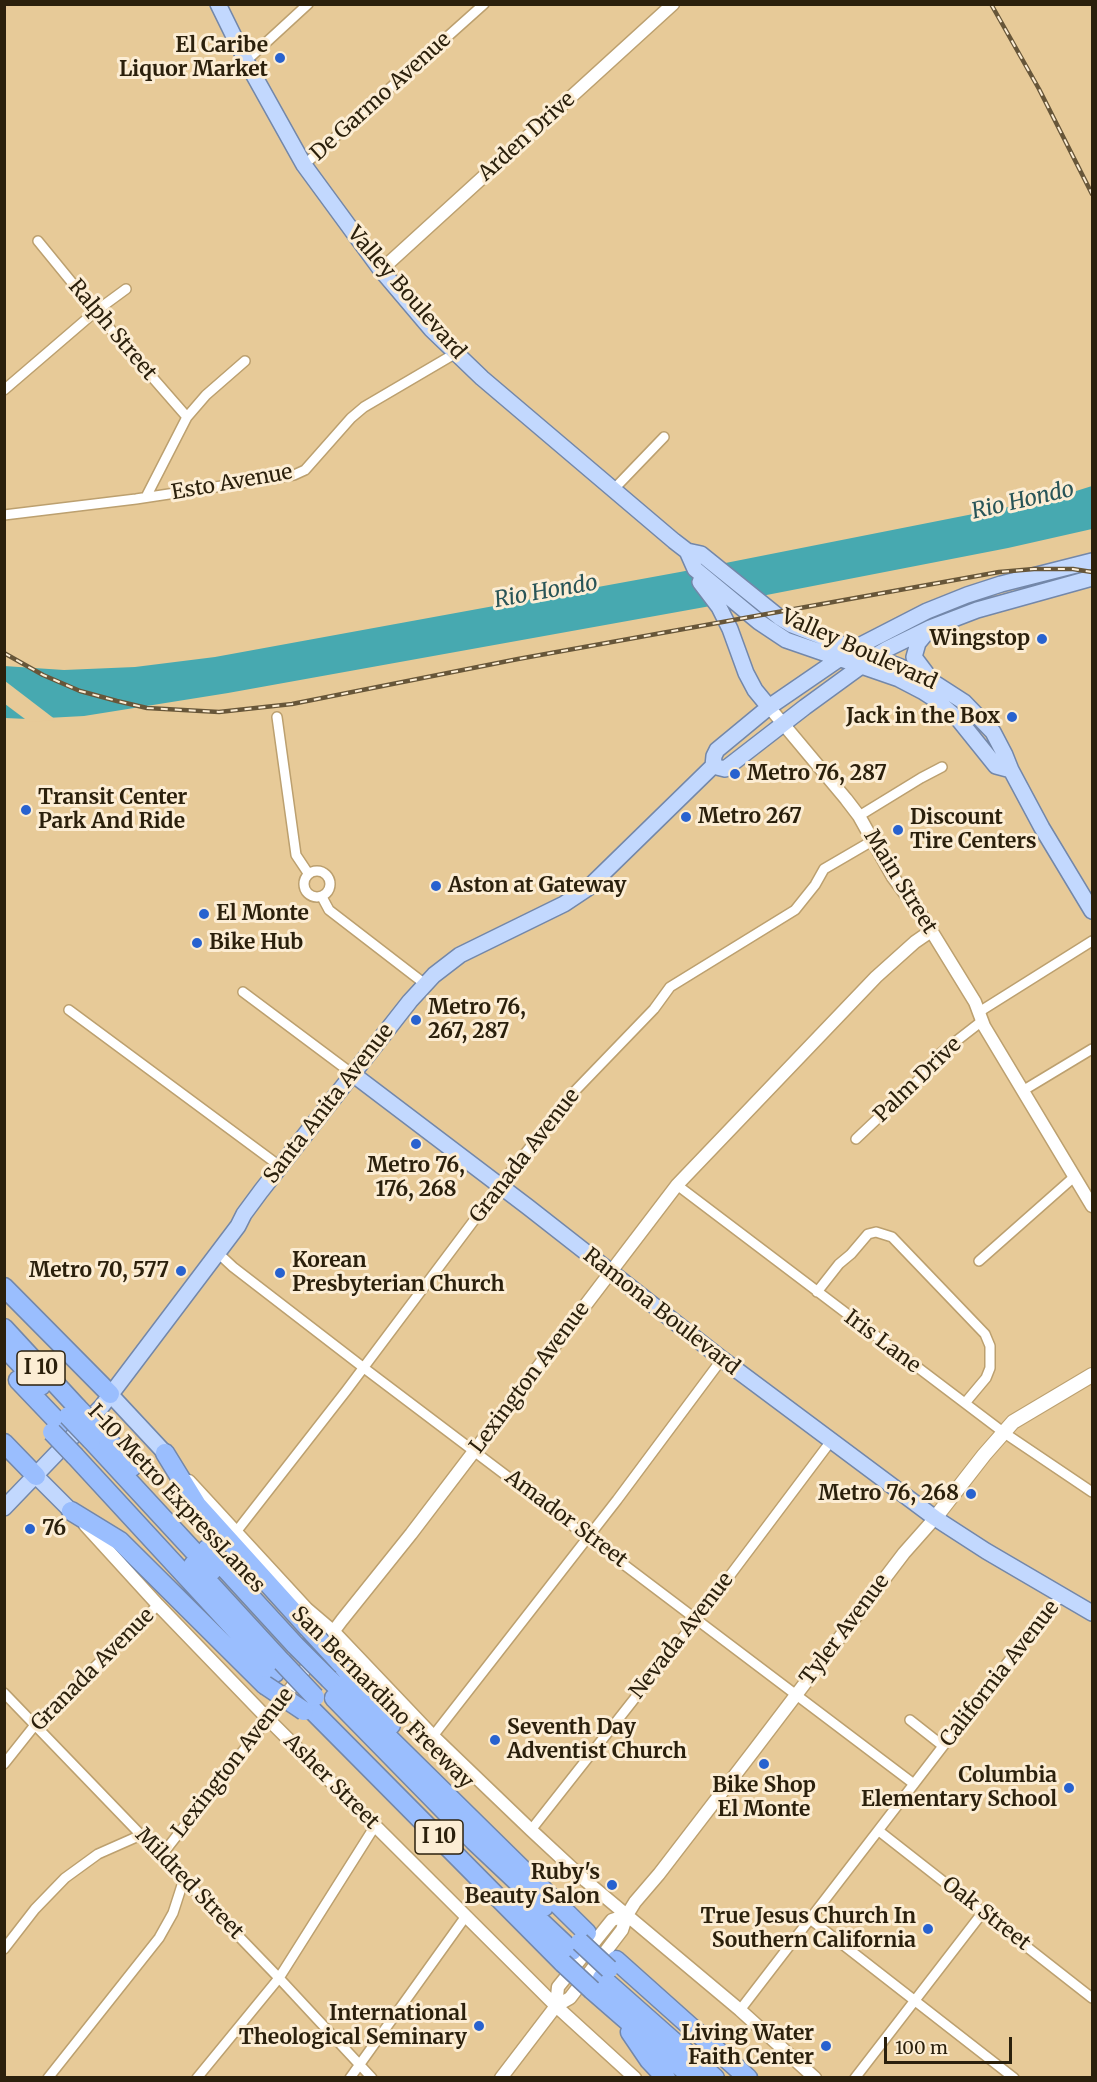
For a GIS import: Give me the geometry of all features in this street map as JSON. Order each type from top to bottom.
[{"type":"highway","points":[[4,1287],[110,1394]]},
{"type":"highway","name":"San Bernardino Freeway","points":[[4,1328],[64,1420],[281,1664],[605,1974],[748,2078]]},
{"type":"highway","name":"I-10 Metro ExpressLanes","points":[[4,1347],[64,1420]]},
{"type":"highway","name":"I-10 Metro ExpressLanes","points":[[4,1365],[64,1420]]},
{"type":"highway","name":"San Bernardino Freeway","points":[[4,1380],[64,1420],[281,1664],[316,1698],[406,1753],[575,1947],[605,1974],[618,2013],[693,2078]]},
{"type":"highway","points":[[4,1443],[36,1476]]},
{"type":"highway","points":[[165,1453],[197,1505],[341,1664],[390,1723],[406,1753]]},
{"type":"highway","points":[[71,1511],[120,1541],[281,1664]]},
{"type":"highway","points":[[316,1698],[363,1730],[474,1841],[575,1947]]},
{"type":"highway","points":[[605,1974],[715,2078]]},
{"type":"highway","points":[[605,1974],[732,2078]]},
{"type":"highway","points":[[618,2013],[649,2060],[666,2078]]},
{"type":"main road","name":"Valley Boulevard","points":[[218,4],[304,165],[381,270],[431,328],[482,378],[613,490],[687,551],[701,554],[779,617],[792,625],[855,648],[933,682],[964,702],[993,732],[1011,770],[1092,911]]},
{"type":"main road","name":"Valley Boulevard","points":[[687,551],[694,569],[759,622],[786,640],[899,680],[936,700],[959,720],[996,766],[1011,770]]},
{"type":"main road","name":"Santa Anita Avenue","points":[[4,1508],[102,1406],[238,1227],[255,1198],[424,984],[460,955],[564,904],[588,888],[713,766],[717,750],[769,707],[855,648],[927,611],[995,586],[1092,561]]},
{"type":"main road","name":"Main Street","points":[[694,569],[696,578],[719,607],[755,690],[769,707]]},
{"type":"main road","name":"Santa Anita Avenue","points":[[713,766],[725,769],[874,656],[930,628],[977,610],[1092,578]]},
{"type":"main road","points":[[977,610],[976,604],[979,600],[995,586]]},
{"type":"main road","points":[[930,628],[918,643],[914,657],[933,682]]},
{"type":"main road","name":"Ramona Boulevard","points":[[354,1074],[722,1359],[935,1518],[1092,1613]]},
{"type":"main road","name":"Tyler Avenue","points":[[935,1518],[1003,1432],[1020,1417],[1092,1375]]},
{"type":"main road","points":[[110,1394],[165,1453]]},
{"type":"main road","name":"Asher Street","points":[[36,1476],[71,1511]]},
{"type":"street","points":[[246,60],[308,4]]},
{"type":"street","name":"De Garmo Avenue","points":[[304,165],[484,4]]},
{"type":"street","name":"Arden Drive","points":[[381,270],[673,4]]},
{"type":"street","name":"Ralph Street","points":[[38,241],[187,417]]},
{"type":"street","points":[[4,390],[96,311],[126,289]]},
{"type":"street","name":"Esto Avenue","points":[[146,497],[284,477],[305,470],[351,418],[364,407],[456,353]]},
{"type":"street","points":[[4,515],[146,497],[187,417],[206,395],[245,361]]},
{"type":"street","points":[[613,490],[664,437]]},
{"type":"street","name":"Main Street","points":[[769,707],[859,816],[893,877],[931,930],[1092,1206]]},
{"type":"street","points":[[277,717],[296,855],[308,873]]},
{"type":"street","points":[[859,816],[942,767]]},
{"type":"street","name":"Granada Avenue","points":[[236,1532],[572,1094],[654,1009],[670,987],[795,910],[815,885],[824,869],[872,841]]},
{"type":"street","points":[[320,871],[330,879],[330,888],[322,897],[313,897],[304,889],[304,880],[308,873],[320,871]]},
{"type":"street","points":[[322,897],[330,910],[424,984]]},
{"type":"street","name":"Lexington Avenue","points":[[161,1856],[476,1450],[677,1185],[876,977],[931,930]]},
{"type":"street","name":"Palm Drive","points":[[856,1139],[933,1066],[937,1056],[981,1017],[1092,941]]},
{"type":"street","name":"Ramona Boulevard","points":[[243,992],[354,1074]]},
{"type":"street","points":[[69,1010],[281,1167]]},
{"type":"street","points":[[1024,1090],[1092,1049]]},
{"type":"street","points":[[979,1261],[1074,1177]]},
{"type":"street","name":"Iris Lane","points":[[677,1185],[1003,1432],[1092,1492]]},
{"type":"street","points":[[817,1292],[839,1264],[868,1234],[876,1232],[892,1237],[976,1323],[987,1340],[991,1356],[990,1368],[986,1378],[965,1403]]},
{"type":"street","name":"Amador Street","points":[[218,1253],[233,1268],[364,1368],[476,1450],[914,1784]]},
{"type":"street","points":[[433,1736],[589,1537],[722,1359]]},
{"type":"street","name":"Nevada Avenue","points":[[531,1830],[698,1618],[831,1441]]},
{"type":"street","points":[[165,1453],[307,1609],[334,1632],[433,1736],[531,1830],[740,2010],[815,2078]]},
{"type":"street","name":"Asher Street","points":[[71,1511],[268,1719],[556,2006],[635,2078]]},
{"type":"street","name":"Tyler Avenue","points":[[501,2078],[556,2006],[570,1998],[622,1930],[635,1902],[659,1874],[904,1553],[935,1518]]},
{"type":"street","name":"California Avenue","points":[[740,2010],[1047,1611],[1062,1596]]},
{"type":"street","name":"Granada Avenue","points":[[4,1764],[36,1725],[158,1605]]},
{"type":"street","name":"Mildred Street","points":[[4,1693],[279,1977],[372,2078]]},
{"type":"street","points":[[910,1720],[943,1746]]},
{"type":"street","points":[[197,2078],[279,1977],[375,1826]]},
{"type":"street","name":"Oak Street","points":[[879,1831],[1092,1998]]},
{"type":"street","points":[[4,1949],[35,1908],[65,1878],[98,1854],[141,1835]]},
{"type":"street","points":[[48,2078],[159,1938],[173,1913],[184,1880]]},
{"type":"street","points":[[855,2078],[983,1911]]},
{"type":"street","points":[[350,2078],[466,1916]]},
{"type":"street","points":[[810,1919],[1014,2078]]},
{"type":"water","points":[[1092,486],[1092,529],[1008,548],[705,607],[228,693],[84,716],[5,718],[4,666],[64,670],[135,667],[215,657],[680,572],[1054,498]]},
{"type":"pier","points":[[5,681],[56,720],[29,722],[5,704]]},
{"type":"railway","points":[[991,4],[1039,89],[1092,194]]},
{"type":"railway","points":[[4,653],[43,675],[80,691],[147,708],[219,712],[292,704],[518,659],[999,572],[1034,569],[1073,569],[1092,572]]},
{"type":"place","name":"El Caribe Liquor Market","points":[[280,58]]},
{"type":"place","name":"Wingstop","points":[[1042,639]]},
{"type":"place","name":"Jack in the Box","points":[[1012,717]]},
{"type":"place","name":"Metro 76, 287","points":[[735,774]]},
{"type":"place","name":"Transit Center Park And Ride","points":[[26,810]]},
{"type":"place","name":"Metro 267","points":[[686,817]]},
{"type":"place","name":"Discount Tire Centers","points":[[898,830]]},
{"type":"place","name":"Aston at Gateway","points":[[436,886]]},
{"type":"place","name":"El Monte","points":[[204,914]]},
{"type":"place","name":"Bike Hub","points":[[197,943]]},
{"type":"place","name":"Metro 76, 267, 287","points":[[416,1020]]},
{"type":"place","name":"Metro 76, 176, 268","points":[[416,1144]]},
{"type":"place","name":"Metro 70, 577","points":[[181,1271]]},
{"type":"place","name":"Korean Presbyterian Church","points":[[280,1273]]},
{"type":"place","name":"Metro 76, 268","points":[[971,1494]]},
{"type":"place","name":"76","points":[[30,1529]]},
{"type":"place","name":"Seventh Day Adventist Church","points":[[495,1740]]},
{"type":"place","name":"Bike Shop El Monte","points":[[764,1764]]},
{"type":"place","name":"Columbia Elementary School","points":[[1069,1788]]},
{"type":"place","name":"Ruby's Beauty Salon","points":[[612,1885]]},
{"type":"place","name":"True Jesus Church In Southern California","points":[[928,1929]]},
{"type":"place","name":"International Theological Seminary","points":[[479,2026]]},
{"type":"place","name":"Living Water Faith Center","points":[[826,2046]]},
{"type":"water label","name":"Rio Hondo","points":[[1023,501]]},
{"type":"water label","name":"Rio Hondo","points":[[546,592]]}]
